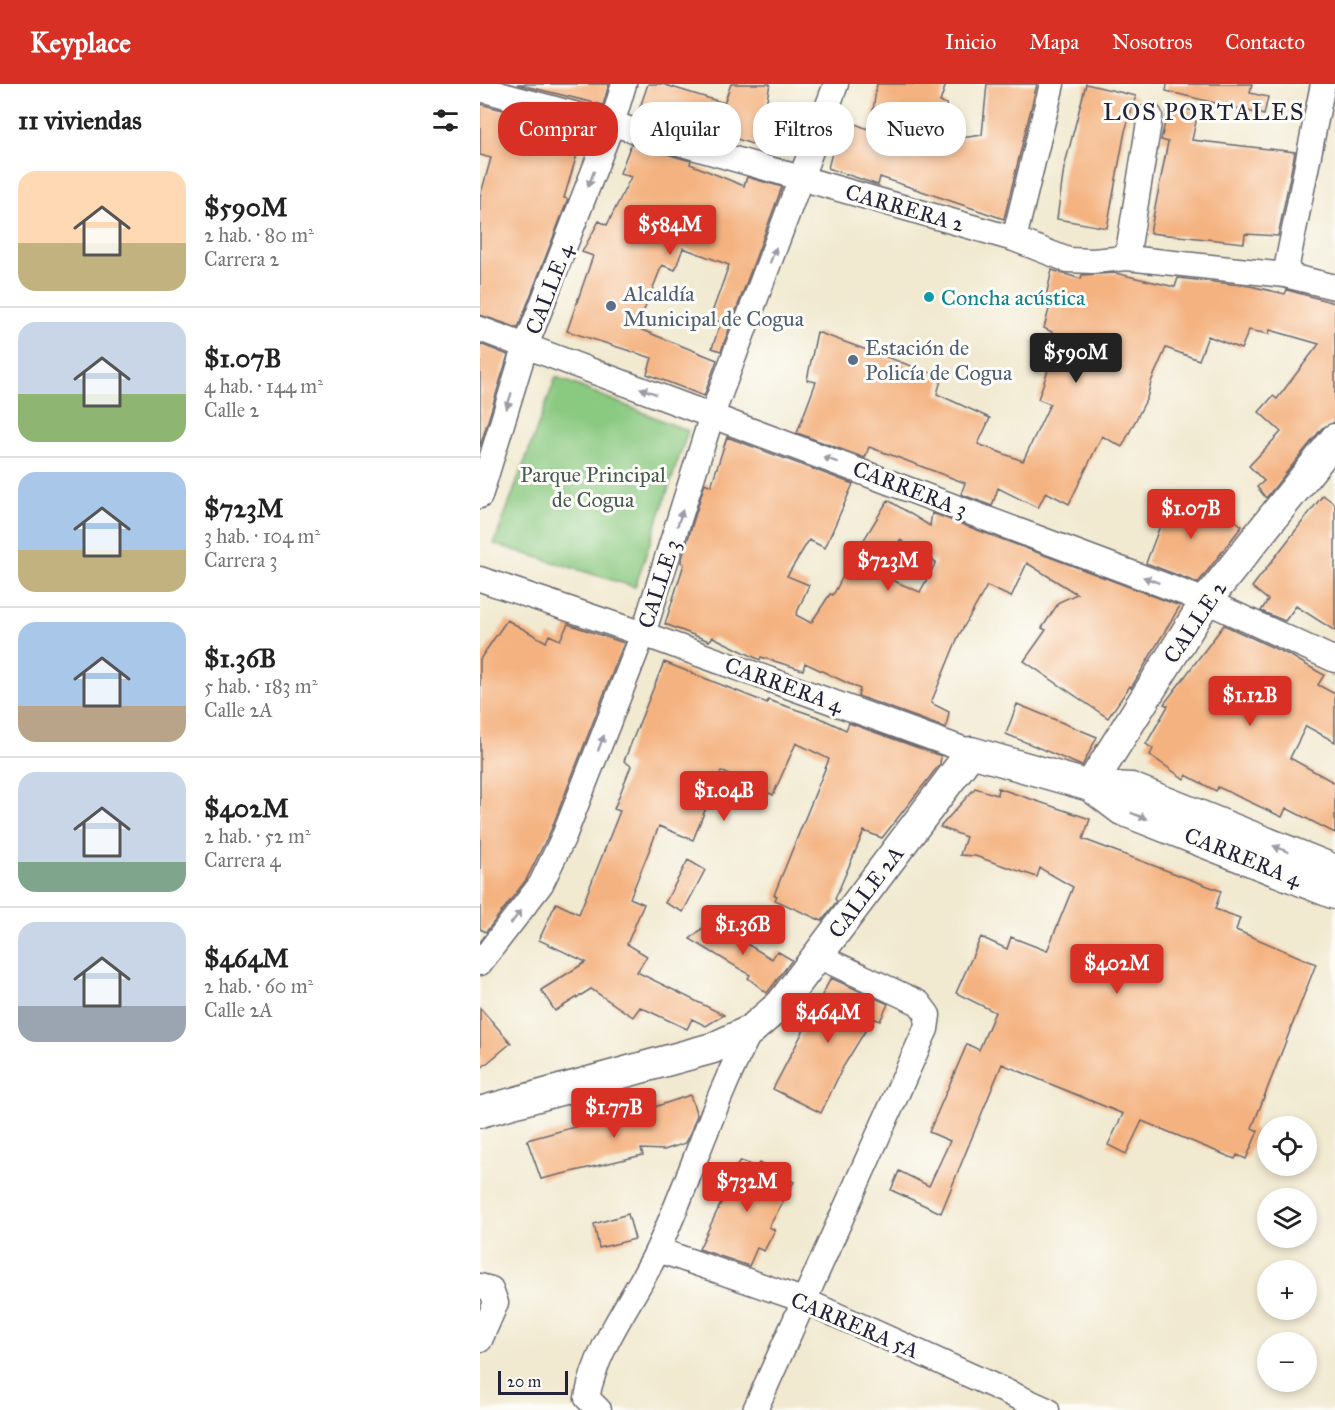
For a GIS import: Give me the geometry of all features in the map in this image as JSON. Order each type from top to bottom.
[{"type":"street","name":"CALLE 4","points":[[618,104],[624,84]]},
{"type":"street","name":"CALLE 3","points":[[484,950],[541,884],[564,836],[643,634],[712,415],[836,84]]},
{"type":"street","points":[[1014,239],[1052,84]]},
{"type":"street","points":[[1285,275],[1323,84]]},
{"type":"street","name":"CARRERA 2","points":[[480,89],[529,102]]},
{"type":"street","points":[[1127,258],[1150,116]]},
{"type":"street","name":"CARRERA 2","points":[[618,126],[1014,239],[1068,260],[1092,261],[1127,258],[1285,275],[1335,287]]},
{"type":"street","name":"CALLE 4","points":[[480,496],[527,346],[600,156]]},
{"type":"street","name":"CARRERA 3","points":[[480,329],[1206,601],[1335,660]]},
{"type":"street","name":"CALLE 2","points":[[1089,786],[1206,601],[1335,439]]},
{"type":"street","name":"CARRERA 4","points":[[480,579],[643,634],[971,752],[1089,786],[1131,788],[1335,870]]},
{"type":"street","name":"CALLE 2A","points":[[480,1112],[713,1048],[752,1030],[781,1004],[971,752]]},
{"type":"street","name":"CARRERA 4","points":[[1089,786],[1122,810],[1335,894]]},
{"type":"street","points":[[755,1410],[926,1029],[928,1015],[919,1003],[818,956]]},
{"type":"street","points":[[599,1410],[587,1398],[599,1359],[658,1250],[734,1063],[752,1030]]},
{"type":"street","name":"CARRERA 5A","points":[[658,1250],[803,1300],[1047,1410]]},
{"type":"street","points":[[480,1286],[491,1289],[496,1303],[480,1340]]},
{"type":"green space","name":"Parque Principal de Cogua","points":[[556,377],[688,431],[635,587],[494,544]]},
{"type":"building","points":[[517,84],[609,84],[604,102],[591,102]]},
{"type":"building","points":[[648,84],[662,84],[721,102],[642,102]]},
{"type":"building","points":[[731,84],[770,84],[767,102],[753,102],[753,144],[741,140],[741,102],[724,102]]},
{"type":"building","points":[[877,84],[946,84],[940,102],[874,102]]},
{"type":"building","points":[[987,84],[1037,84],[1004,219],[880,177],[878,185],[828,168],[831,156],[854,156],[854,123],[866,128],[866,156],[966,156],[966,137],[982,135]]},
{"type":"building","points":[[1086,84],[1136,96],[1125,131],[1107,228],[1057,219],[1064,168]]},
{"type":"building","points":[[1167,84],[1252,84],[1250,93],[1268,97],[1264,115],[1166,91]]},
{"type":"building","points":[[480,104],[498,109],[498,156],[577,156],[564,198],[568,199],[518,328],[480,315],[480,197],[491,158],[480,155]]},
{"type":"building","points":[[1169,105],[1198,112],[1192,140],[1295,152],[1278,236],[1245,234],[1244,243],[1150,233],[1168,142],[1161,140]]},
{"type":"building","points":[[630,147],[630,156],[673,156],[691,161],[690,164],[744,186],[747,177],[782,187],[721,351],[712,348],[721,322],[710,318],[729,265],[683,248],[675,270],[662,265],[637,328],[717,360],[704,396],[647,374],[652,358],[567,331],[593,256],[582,252],[599,221],[607,225],[631,177],[620,173]]},
{"type":"building","points":[[1052,270],[1081,279],[1082,275],[1115,273],[1175,287],[1178,278],[1250,286],[1285,294],[1287,290],[1335,303],[1335,422],[1322,428],[1266,498],[1257,487],[1264,481],[1249,466],[1281,432],[1259,412],[1273,396],[1277,399],[1319,344],[1270,330],[1269,334],[1249,330],[1241,349],[1208,336],[1199,360],[1166,348],[1151,382],[1147,398],[1122,447],[1102,436],[1069,504],[1046,492],[1038,508],[998,488],[992,506],[961,494],[965,483],[894,456],[869,447],[865,458],[797,433],[816,382],[807,380],[817,332],[942,377],[937,394],[990,418],[978,444],[1023,461],[1050,404],[1038,399],[1052,359],[1042,354],[1052,332],[1044,328],[1052,298],[1046,296]]},
{"type":"building","points":[[480,344],[508,355],[480,447]]},
{"type":"building","points":[[727,437],[853,484],[825,548],[809,540],[787,576],[809,585],[796,615],[811,623],[830,594],[833,595],[888,500],[930,526],[932,513],[1180,606],[1131,688],[1130,686],[1108,718],[1024,661],[1046,630],[1042,628],[1059,602],[1077,594],[1027,563],[1011,597],[987,586],[958,637],[931,703],[949,712],[946,728],[858,696],[860,689],[805,663],[803,670],[761,657],[760,660],[713,637],[709,641],[665,624],[684,564],[681,562],[705,483],[711,486]],"holes":[[[900,540],[936,562],[920,592],[877,574]]]},
{"type":"building","points":[[1323,495],[1335,504],[1335,631],[1296,606],[1285,621],[1261,611],[1268,600],[1252,587]]},
{"type":"building","points":[[1171,497],[1216,514],[1221,509],[1242,526],[1198,583],[1146,563]]},
{"type":"building","points":[[507,620],[546,642],[549,635],[560,640],[568,624],[624,643],[551,830],[526,880],[486,932],[480,929],[480,659]]},
{"type":"building","points":[[1224,625],[1291,656],[1324,675],[1318,685],[1335,694],[1335,742],[1306,726],[1290,758],[1335,783],[1335,833],[1286,808],[1282,817],[1218,787],[1216,791],[1186,775],[1184,779],[1150,755],[1153,749],[1146,744],[1168,706],[1164,704]]},
{"type":"building","points":[[664,662],[767,703],[768,700],[818,717],[846,730],[849,723],[941,756],[940,764],[882,838],[864,831],[835,899],[837,901],[822,921],[775,900],[777,896],[774,895],[829,759],[796,743],[773,795],[721,771],[693,840],[659,826],[630,898],[644,904],[627,944],[647,956],[637,972],[724,1015],[706,1026],[692,1019],[687,1029],[640,1007],[633,1017],[591,989],[555,1011],[541,990],[586,962],[539,940],[556,903],[579,914],[620,811],[614,809],[631,766],[624,761]]},
{"type":"building","points":[[1017,704],[1097,737],[1082,766],[1006,734]]},
{"type":"building","points":[[975,788],[997,795],[998,788],[1090,819],[1083,839],[1221,891],[1215,909],[1240,918],[1236,930],[1316,964],[1252,1128],[1257,1130],[1257,1133],[1246,1159],[1237,1155],[1235,1159],[1142,1121],[1126,1154],[1108,1145],[1123,1114],[1002,1064],[941,1213],[891,1190],[899,1171],[929,1186],[950,1141],[929,1132],[967,1044],[979,1050],[995,1012],[956,993],[981,937],[1007,949],[1011,937],[1047,951],[1073,887],[1040,868],[1037,877],[975,856],[960,855],[966,837],[940,827]]},
{"type":"building","points":[[688,860],[705,870],[683,912],[665,903]]},
{"type":"building","points":[[710,922],[772,959],[777,951],[792,960],[767,993],[748,978],[750,975],[690,939]]},
{"type":"building","points":[[831,978],[888,1004],[880,1021],[873,1018],[843,1067],[821,1113],[773,1089]]},
{"type":"building","points":[[480,1008],[511,1043],[480,1069]]},
{"type":"building","points":[[690,1095],[697,1115],[686,1143],[664,1150],[641,1149],[643,1155],[541,1179],[527,1140],[633,1111],[634,1114]]},
{"type":"building","points":[[740,1161],[756,1167],[759,1163],[794,1182],[769,1227],[775,1230],[764,1251],[757,1248],[749,1266],[699,1249],[731,1182],[728,1180]]},
{"type":"building","points":[[628,1214],[635,1239],[599,1248],[594,1224]]},
{"type":"place","name":"Concha acústica","points":[[929,297]]},
{"type":"place","name":"Alcaldía Municipal de Cogua","points":[[611,306]]},
{"type":"place","name":"Estación de Policía de Cogua","points":[[853,360]]},
{"type":"district","name":"LOS PORTALES","points":[[1204,112]]}]
